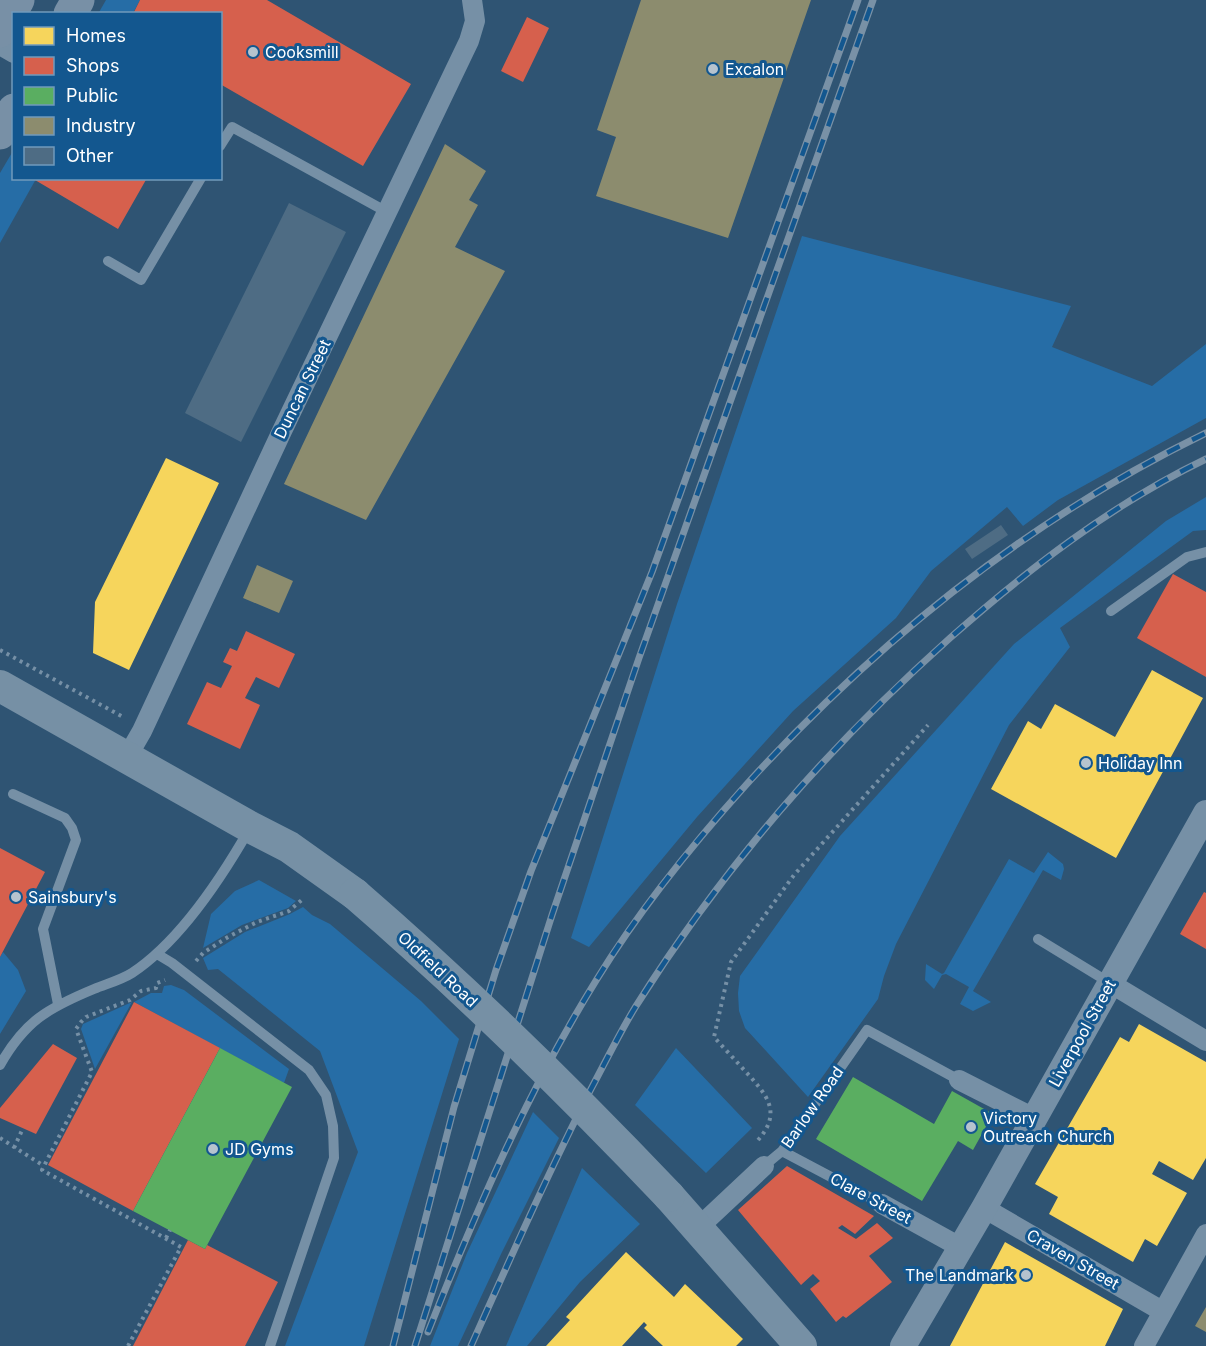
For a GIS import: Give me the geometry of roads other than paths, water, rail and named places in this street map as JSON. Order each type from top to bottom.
[{"type":"highway","points":[[0,31],[18,0]]},
{"type":"highway","points":[[0,133],[12,113]]},
{"type":"main road","name":"Oldfield Road","points":[[0,686],[289,847],[355,894],[465,993],[600,1124],[699,1227],[801,1346]]},
{"type":"street","name":"Duncan Street","points":[[127,757],[142,731],[282,431],[469,41],[475,21],[472,0]]},
{"type":"street","name":"Liverpool Street","points":[[903,1346],[984,1208],[1206,813]]},
{"type":"street","points":[[1110,983],[1206,1041]]},
{"type":"street","points":[[959,1080],[1034,1118]]},
{"type":"street","name":"Barlow Road","points":[[699,1227],[764,1166]]},
{"type":"street","name":"Clare Street","points":[[882,1204],[960,1247]]},
{"type":"street","name":"Craven Street","points":[[984,1208],[1162,1311]]},
{"type":"street","points":[[1143,1346],[1206,1234]]},
{"type":"lane","points":[[222,143],[232,127],[387,212]]},
{"type":"lane","points":[[108,261],[141,280],[200,180]]},
{"type":"lane","points":[[1111,611],[1187,557],[1206,552]]},
{"type":"lane","points":[[13,794],[65,819],[72,828],[76,840],[43,929],[58,1004]]},
{"type":"lane","points":[[0,1065],[12,1043],[28,1026],[58,1004],[130,974],[157,954],[184,925],[239,847],[250,827]]},
{"type":"lane","points":[[1038,939],[1110,983]]},
{"type":"lane","points":[[157,954],[186,973],[304,1065],[326,1095],[333,1126],[334,1158],[270,1346]]},
{"type":"lane","name":"Barlow Road","points":[[764,1166],[782,1151],[867,1030],[959,1080]]},
{"type":"lane","name":"Clare Street","points":[[782,1151],[882,1204]]},
{"type":"railway","points":[[393,1346],[454,1107],[496,970],[531,871],[652,572],[858,0]]},
{"type":"railway","points":[[415,1346],[552,915],[639,658],[873,0]]},
{"type":"railway","points":[[428,1332],[484,1196],[548,1064],[614,953],[686,854],[796,732],[903,633],[1018,544],[1141,467],[1206,433]]},
{"type":"railway","points":[[471,1346],[560,1152],[630,1016],[705,905],[780,811],[861,722],[950,638],[1009,588],[1104,517],[1137,496],[1206,459]]},
{"type":"place","name":"Cooksmill","points":[[253,52]]},
{"type":"place","name":"Excalon","points":[[713,69]]},
{"type":"place","name":"Holiday Inn","points":[[1086,763]]},
{"type":"place","name":"Sainsbury's","points":[[16,897]]},
{"type":"place","name":"Victory Outreach Church","points":[[971,1127]]},
{"type":"place","name":"JD Gyms","points":[[213,1149]]},
{"type":"place","name":"The Landmark","points":[[1026,1275]]}]
